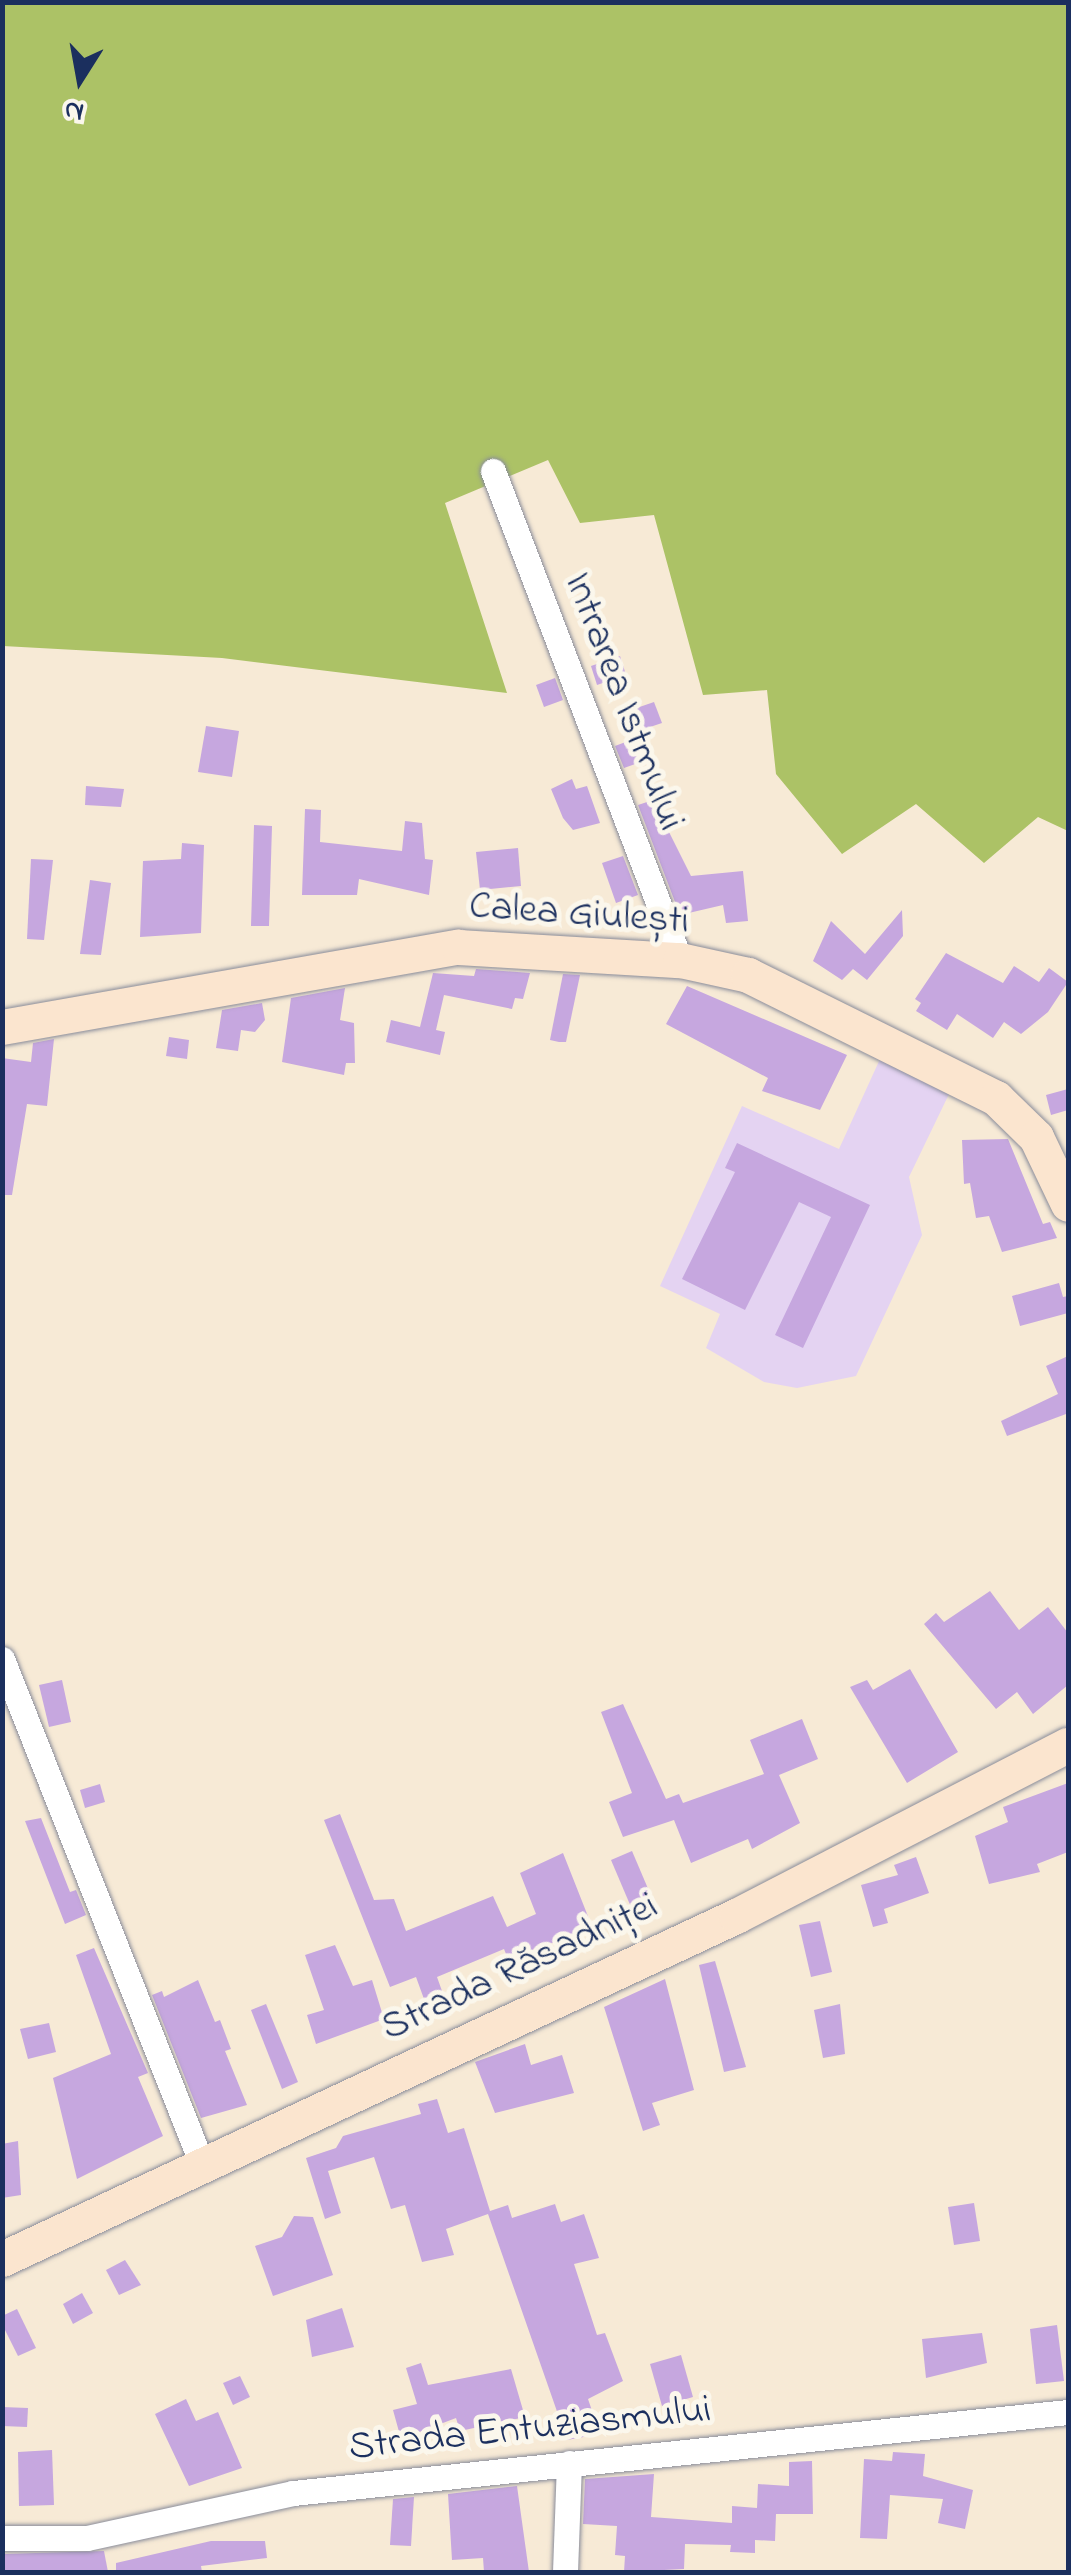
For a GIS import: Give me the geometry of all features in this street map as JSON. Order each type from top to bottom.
[{"type":"main road","name":"Calea Giulești","points":[[2,1027],[458,947],[680,960],[748,976],[996,1098],[1036,1137],[1068,1204]]},
{"type":"main road","name":"Strada Răsadniței","points":[[2,2260],[201,2162],[736,1916],[1068,1745]]},
{"type":"street","name":"Intrarea Istmului","points":[[493,472],[680,960]]},
{"type":"street","points":[[2,1659],[201,2162]]},
{"type":"street","name":"Strada Entuziasmului","points":[[2,2538],[88,2538],[294,2493],[1068,2412]]},
{"type":"street","points":[[565,2572],[569,2463]]},
{"type":"shaded area","points":[[880,1059],[950,1092],[909,1177],[922,1235],[856,1376],[797,1388],[764,1382],[706,1348],[720,1314],[660,1286],[742,1106],[839,1149]]},
{"type":"green space","points":[[2,3],[1068,3],[1068,831],[1038,817],[984,863],[916,804],[842,854],[776,774],[767,690],[703,695],[654,515],[580,523],[548,460],[445,503],[507,693],[222,658],[3,646]]},
{"type":"building","points":[[620,656],[626,675],[597,685],[591,666]]},
{"type":"building","points":[[555,678],[563,700],[544,707],[536,685]]},
{"type":"building","points":[[654,702],[662,723],[632,733],[625,712]]},
{"type":"building","points":[[206,726],[239,731],[232,777],[198,772]]},
{"type":"building","points":[[644,735],[652,758],[624,768],[615,746]]},
{"type":"building","points":[[572,779],[576,789],[587,786],[600,823],[573,830],[563,818],[551,789]]},
{"type":"building","points":[[86,786],[124,789],[121,807],[85,805]]},
{"type":"building","points":[[653,800],[691,876],[743,871],[748,921],[726,923],[723,905],[680,915],[638,805]]},
{"type":"building","points":[[305,809],[321,810],[320,842],[402,851],[405,821],[422,823],[425,859],[433,860],[429,895],[359,879],[357,895],[302,895]]},
{"type":"building","points":[[254,825],[272,826],[269,926],[251,926]]},
{"type":"building","points":[[182,843],[204,845],[201,933],[140,937],[143,861],[181,859]]},
{"type":"building","points":[[518,848],[521,886],[480,890],[476,852]]},
{"type":"building","points":[[623,856],[638,895],[616,903],[602,863]]},
{"type":"building","points":[[31,859],[53,860],[44,940],[27,939]]},
{"type":"building","points":[[90,880],[111,883],[101,955],[80,954]]},
{"type":"building","points":[[902,910],[903,936],[867,980],[853,969],[842,980],[813,961],[831,921],[865,954]]},
{"type":"building","points":[[946,953],[1003,983],[1014,966],[1039,982],[1049,968],[1068,982],[1048,1012],[1021,1034],[1004,1022],[993,1038],[957,1014],[947,1030],[916,1011],[921,1003],[915,999]]},
{"type":"building","points":[[476,969],[530,973],[523,999],[515,998],[512,1009],[444,995],[436,1030],[445,1032],[440,1055],[386,1042],[391,1020],[420,1027],[433,973],[474,976]]},
{"type":"building","points":[[563,974],[580,975],[566,1042],[559,1042],[550,1040]]},
{"type":"building","points":[[687,986],[847,1055],[820,1110],[762,1091],[768,1078],[666,1024]]},
{"type":"building","points":[[345,988],[340,1020],[354,1023],[355,1063],[346,1063],[344,1075],[282,1062],[291,998]]},
{"type":"building","points":[[262,1003],[265,1020],[255,1032],[241,1030],[238,1051],[216,1048],[222,1010]]},
{"type":"building","points":[[169,1037],[189,1040],[187,1059],[166,1056]]},
{"type":"building","points":[[54,1039],[47,1106],[27,1104],[12,1195],[2,1195],[2,1058],[31,1062],[33,1043]]},
{"type":"building","points":[[1068,1089],[1068,1110],[1051,1115],[1046,1095]]},
{"type":"building","points":[[1008,1139],[1043,1224],[1050,1222],[1057,1238],[1002,1252],[989,1216],[976,1218],[970,1183],[964,1184],[962,1140]]},
{"type":"building","points":[[737,1143],[870,1205],[803,1348],[775,1335],[831,1217],[799,1202],[745,1310],[682,1279],[735,1172],[725,1168]]},
{"type":"building","points":[[1059,1283],[1063,1297],[1068,1296],[1068,1313],[1020,1326],[1012,1296]]},
{"type":"building","points":[[1068,1356],[1068,1419],[1066,1414],[1007,1436],[1001,1421],[1058,1394],[1046,1366]]},
{"type":"building","points":[[990,1591],[1019,1630],[1048,1607],[1068,1633],[1068,1685],[1033,1714],[1017,1692],[996,1709],[924,1624],[936,1613],[944,1622]]},
{"type":"building","points":[[910,1669],[958,1752],[907,1783],[850,1687],[867,1680],[873,1690]]},
{"type":"building","points":[[62,1680],[71,1722],[49,1727],[39,1685]]},
{"type":"building","points":[[623,1704],[666,1799],[679,1794],[683,1803],[764,1774],[750,1740],[802,1719],[818,1759],[779,1775],[800,1823],[752,1849],[748,1839],[691,1863],[674,1820],[623,1837],[609,1802],[632,1793],[601,1712]]},
{"type":"building","points":[[1068,1783],[1068,1852],[1037,1864],[1040,1872],[989,1884],[975,1836],[1008,1822],[1003,1807]]},
{"type":"building","points":[[100,1784],[105,1802],[85,1808],[80,1790]]},
{"type":"building","points":[[340,1814],[374,1900],[394,1899],[406,1931],[493,1896],[507,1927],[536,1914],[520,1873],[563,1853],[593,1929],[526,1952],[530,1962],[512,1969],[504,1949],[437,1977],[442,1991],[424,1999],[416,1977],[390,1987],[324,1820]]},
{"type":"building","points":[[41,1818],[70,1892],[76,1890],[86,1915],[65,1924],[25,1821]]},
{"type":"building","points":[[632,1851],[652,1898],[631,1907],[611,1860]]},
{"type":"building","points":[[916,1857],[929,1893],[884,1909],[888,1923],[873,1927],[861,1885],[898,1875],[894,1865]]},
{"type":"building","points":[[820,1921],[832,1972],[811,1977],[799,1925]]},
{"type":"building","points":[[335,1945],[353,1986],[372,1980],[384,2019],[316,2044],[307,2015],[324,2010],[305,1955]]},
{"type":"building","points":[[94,1948],[148,2073],[138,2077],[163,2136],[77,2179],[53,2078],[111,2054],[76,1955]]},
{"type":"building","points":[[715,1961],[746,2067],[724,2072],[699,1965]]},
{"type":"building","points":[[665,1979],[694,2090],[652,2103],[660,2125],[643,2131],[604,2007]]},
{"type":"building","points":[[198,1980],[215,2022],[220,2020],[231,2049],[225,2051],[247,2105],[201,2118],[152,1995],[162,1991],[164,1997]]},
{"type":"building","points":[[266,2004],[298,2082],[282,2089],[251,2010]]},
{"type":"building","points":[[840,2004],[845,2054],[823,2058],[814,2010]]},
{"type":"building","points":[[49,2023],[56,2052],[28,2059],[20,2029]]},
{"type":"building","points":[[525,2044],[531,2065],[562,2055],[574,2093],[495,2113],[475,2062]]},
{"type":"building","points":[[437,2099],[448,2133],[464,2128],[490,2211],[508,2205],[512,2218],[555,2204],[561,2222],[584,2214],[599,2258],[574,2264],[597,2335],[605,2333],[623,2381],[588,2399],[600,2434],[567,2440],[488,2214],[446,2229],[454,2255],[422,2262],[405,2205],[391,2209],[374,2157],[328,2171],[341,2213],[325,2219],[306,2158],[336,2148],[343,2136],[421,2114],[418,2104]]},
{"type":"building","points":[[18,2141],[21,2195],[2,2198],[2,2144]]},
{"type":"building","points":[[974,2203],[980,2241],[954,2245],[948,2207]]},
{"type":"building","points":[[294,2216],[313,2217],[333,2275],[273,2296],[255,2246],[282,2237]]},
{"type":"building","points":[[125,2260],[141,2285],[119,2295],[106,2270]]},
{"type":"building","points":[[82,2293],[93,2313],[73,2324],[63,2304]]},
{"type":"building","points":[[342,2308],[354,2347],[312,2357],[306,2320]]},
{"type":"building","points":[[17,2309],[36,2348],[18,2356],[2,2324],[2,2316]]},
{"type":"building","points":[[1057,2325],[1064,2381],[1036,2384],[1030,2329]]},
{"type":"building","points":[[982,2333],[987,2363],[926,2378],[922,2339]]},
{"type":"building","points":[[681,2355],[693,2397],[662,2406],[650,2364]]},
{"type":"building","points":[[421,2363],[428,2385],[511,2369],[525,2417],[460,2431],[456,2418],[401,2439],[393,2410],[417,2404],[406,2368]]},
{"type":"building","points":[[240,2376],[250,2397],[233,2405],[223,2383]]},
{"type":"building","points":[[186,2399],[196,2421],[218,2412],[242,2468],[189,2486],[155,2414]]},
{"type":"building","points":[[2,2407],[28,2408],[27,2427],[2,2426]]},
{"type":"building","points":[[52,2450],[54,2505],[19,2506],[18,2452]]},
{"type":"building","points":[[893,2452],[925,2454],[923,2476],[973,2490],[965,2529],[938,2523],[943,2499],[890,2495],[887,2539],[860,2538],[864,2459],[892,2461]]},
{"type":"building","points":[[812,2461],[813,2514],[776,2514],[775,2541],[755,2540],[755,2553],[730,2552],[731,2545],[685,2544],[684,2569],[624,2572],[625,2556],[615,2555],[617,2526],[583,2524],[585,2479],[654,2474],[651,2517],[732,2523],[732,2506],[757,2508],[758,2484],[789,2486],[789,2462]]},
{"type":"building","points":[[517,2486],[529,2572],[484,2572],[483,2558],[452,2560],[448,2494]]},
{"type":"building","points":[[414,2497],[411,2546],[390,2545],[393,2499]]},
{"type":"building","points":[[211,2541],[265,2541],[267,2558],[201,2566],[202,2572],[116,2572],[116,2563]]},
{"type":"building","points":[[104,2551],[108,2572],[2,2572],[2,2554]]}]
